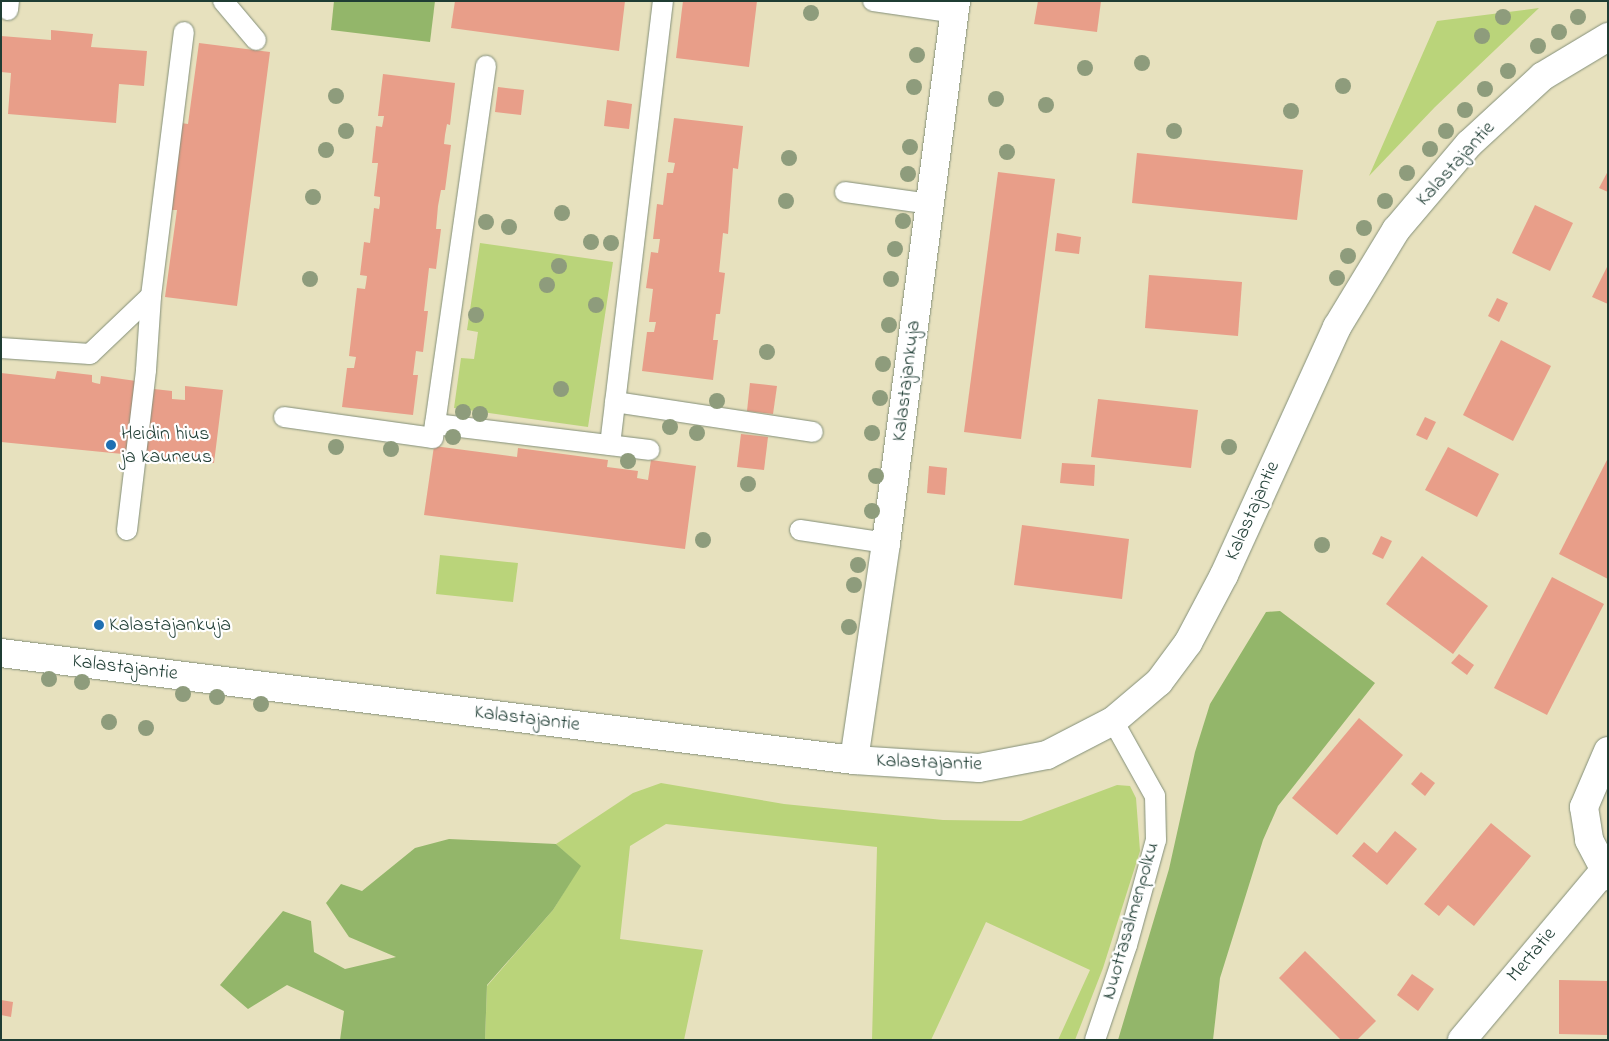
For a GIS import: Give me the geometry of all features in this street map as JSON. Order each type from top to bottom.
[{"type":"main road","name":"Kalastajankuja","points":[[854,760],[886,543],[955,7]]},
{"type":"main road","name":"Kalastajantie","points":[[1,653],[854,760],[979,768],[1047,755],[1113,721],[1159,682],[1188,644],[1224,575],[1337,327],[1396,230],[1470,144],[1543,76],[1608,37]]},
{"type":"main road","points":[[1606,874],[1589,840],[1584,807],[1608,751]]},
{"type":"main road","name":"Mertatie","points":[[1462,1040],[1606,874]]},
{"type":"lane","points":[[610,445],[663,1]]},
{"type":"lane","points":[[873,1],[955,7]]},
{"type":"lane","points":[[233,5],[256,40]]},
{"type":"lane","points":[[127,530],[146,370],[151,296],[184,32]]},
{"type":"lane","points":[[284,417],[433,438],[486,66]]},
{"type":"lane","points":[[845,192],[930,204]]},
{"type":"lane","points":[[1,348],[90,354],[151,296]]},
{"type":"lane","points":[[615,402],[813,432]]},
{"type":"lane","points":[[435,424],[649,450]]},
{"type":"lane","points":[[800,530],[886,543]]},
{"type":"lane","name":"Nuottasalmenpolku","points":[[1095,1040],[1127,945],[1156,840],[1155,796],[1113,721]]},
{"type":"green space","points":[[334,1],[435,1],[430,42],[331,30]]},
{"type":"green space","points":[[1539,8],[1435,107],[1369,176],[1437,21]]},
{"type":"green space","points":[[480,243],[613,262],[588,427],[454,408],[461,358],[474,359],[478,332],[467,330]]},
{"type":"green space","points":[[440,555],[518,563],[513,602],[436,594]]},
{"type":"green space","points":[[1280,611],[1375,683],[1278,806],[1263,840],[1220,978],[1213,1040],[1118,1040],[1169,869],[1195,752],[1210,704],[1266,612]]},
{"type":"green space","points":[[661,783],[784,804],[943,820],[1021,821],[1117,785],[1130,786],[1136,798],[1140,851],[1103,968],[1075,1040],[1058,1040],[1090,970],[986,922],[931,1040],[872,1040],[877,847],[666,824],[630,846],[620,939],[703,950],[684,1040],[485,1040],[487,986],[553,910],[580,866],[556,844],[633,793]]},
{"type":"green space","points":[[449,839],[556,844],[581,866],[553,910],[487,985],[485,1040],[340,1040],[344,1011],[287,985],[248,1009],[220,985],[283,911],[311,921],[314,952],[345,969],[396,957],[349,937],[326,903],[341,884],[362,891],[415,848]]},
{"type":"building","points":[[455,1],[625,1],[619,51],[451,28]]},
{"type":"building","points":[[683,1],[757,1],[749,67],[676,58]]},
{"type":"building","points":[[1038,1],[1101,1],[1097,32],[1034,24]]},
{"type":"building","points":[[51,30],[93,34],[91,47],[147,51],[144,86],[119,84],[116,123],[8,114],[11,73],[1,72],[1,36],[51,40]]},
{"type":"building","points":[[199,43],[270,52],[237,306],[165,297],[177,210],[170,210],[181,123],[188,124]]},
{"type":"building","points":[[383,74],[455,83],[450,125],[447,124],[444,144],[451,145],[445,190],[441,190],[438,206],[436,229],[441,229],[436,269],[429,268],[424,311],[428,311],[423,352],[416,351],[413,375],[418,375],[413,415],[342,407],[347,368],[354,368],[356,357],[349,356],[357,288],[365,289],[367,276],[360,275],[364,242],[370,243],[374,208],[379,209],[380,203],[380,197],[374,196],[378,163],[372,163],[376,126],[382,127],[384,116],[378,116]]},
{"type":"building","points":[[498,87],[524,90],[521,115],[495,112]]},
{"type":"building","points":[[607,100],[632,104],[629,129],[604,126]]},
{"type":"building","points":[[674,118],[743,126],[738,169],[733,168],[728,234],[723,233],[719,272],[725,273],[720,314],[716,314],[713,340],[718,340],[713,380],[642,371],[647,332],[654,332],[656,322],[649,322],[653,289],[646,288],[651,252],[658,253],[660,239],[653,239],[657,204],[663,205],[667,173],[673,173],[675,163],[668,162]]},
{"type":"building","points":[[1137,153],[1303,170],[1297,220],[1132,203]]},
{"type":"building","points":[[1608,171],[1608,192],[1599,188]]},
{"type":"building","points":[[998,172],[1055,179],[1021,439],[964,432]]},
{"type":"building","points":[[1535,205],[1573,223],[1550,271],[1512,253]]},
{"type":"building","points":[[1057,233],[1081,237],[1079,254],[1055,251]]},
{"type":"building","points":[[1608,265],[1608,304],[1592,297]]},
{"type":"building","points":[[1149,275],[1242,282],[1238,336],[1145,328]]},
{"type":"building","points":[[1497,298],[1508,303],[1499,322],[1488,316]]},
{"type":"building","points":[[1501,340],[1551,366],[1513,441],[1463,415]]},
{"type":"building","points":[[57,371],[92,375],[92,382],[100,384],[101,376],[136,381],[136,387],[172,391],[172,399],[185,400],[185,386],[223,390],[214,463],[1,442],[1,373],[55,379]]},
{"type":"building","points":[[750,383],[777,386],[773,414],[747,411]]},
{"type":"building","points":[[1098,399],[1198,410],[1191,468],[1091,457]]},
{"type":"building","points":[[1425,417],[1436,422],[1427,440],[1416,435]]},
{"type":"building","points":[[741,434],[768,437],[764,470],[737,467]]},
{"type":"building","points":[[434,446],[517,457],[518,448],[608,460],[607,467],[638,471],[637,478],[648,480],[651,460],[696,466],[685,549],[424,515]]},
{"type":"building","points":[[1448,447],[1499,474],[1477,517],[1425,490]]},
{"type":"building","points":[[1608,458],[1608,579],[1559,554]]},
{"type":"building","points":[[1062,463],[1095,465],[1094,486],[1060,483]]},
{"type":"building","points":[[929,466],[947,468],[945,495],[927,493]]},
{"type":"building","points":[[1022,525],[1129,539],[1122,599],[1014,585]]},
{"type":"building","points":[[1381,536],[1392,541],[1383,559],[1372,554]]},
{"type":"building","points":[[1422,556],[1488,606],[1453,654],[1386,604]]},
{"type":"building","points":[[1552,577],[1604,604],[1547,715],[1494,688]]},
{"type":"building","points":[[1459,654],[1474,665],[1467,675],[1451,663]]},
{"type":"building","points":[[1359,718],[1403,755],[1337,835],[1292,798]]},
{"type":"building","points":[[1421,772],[1435,783],[1425,796],[1411,784]]},
{"type":"building","points":[[1491,823],[1531,856],[1474,926],[1448,905],[1439,916],[1424,904]]},
{"type":"building","points":[[1395,831],[1417,849],[1387,885],[1352,856],[1364,842],[1377,853]]},
{"type":"building","points":[[1305,951],[1376,1021],[1357,1040],[1341,1040],[1279,978]]},
{"type":"building","points":[[1412,974],[1434,989],[1418,1011],[1397,995]]},
{"type":"building","points":[[1559,980],[1608,981],[1608,1035],[1559,1034]]},
{"type":"building","points":[[1,1000],[13,1002],[11,1017],[1,1015]]},
{"type":"place","name":"Heidin hius ja kauneus","points":[[111,445]]},
{"type":"place","name":"Kalastajankuja","points":[[99,625]]}]
